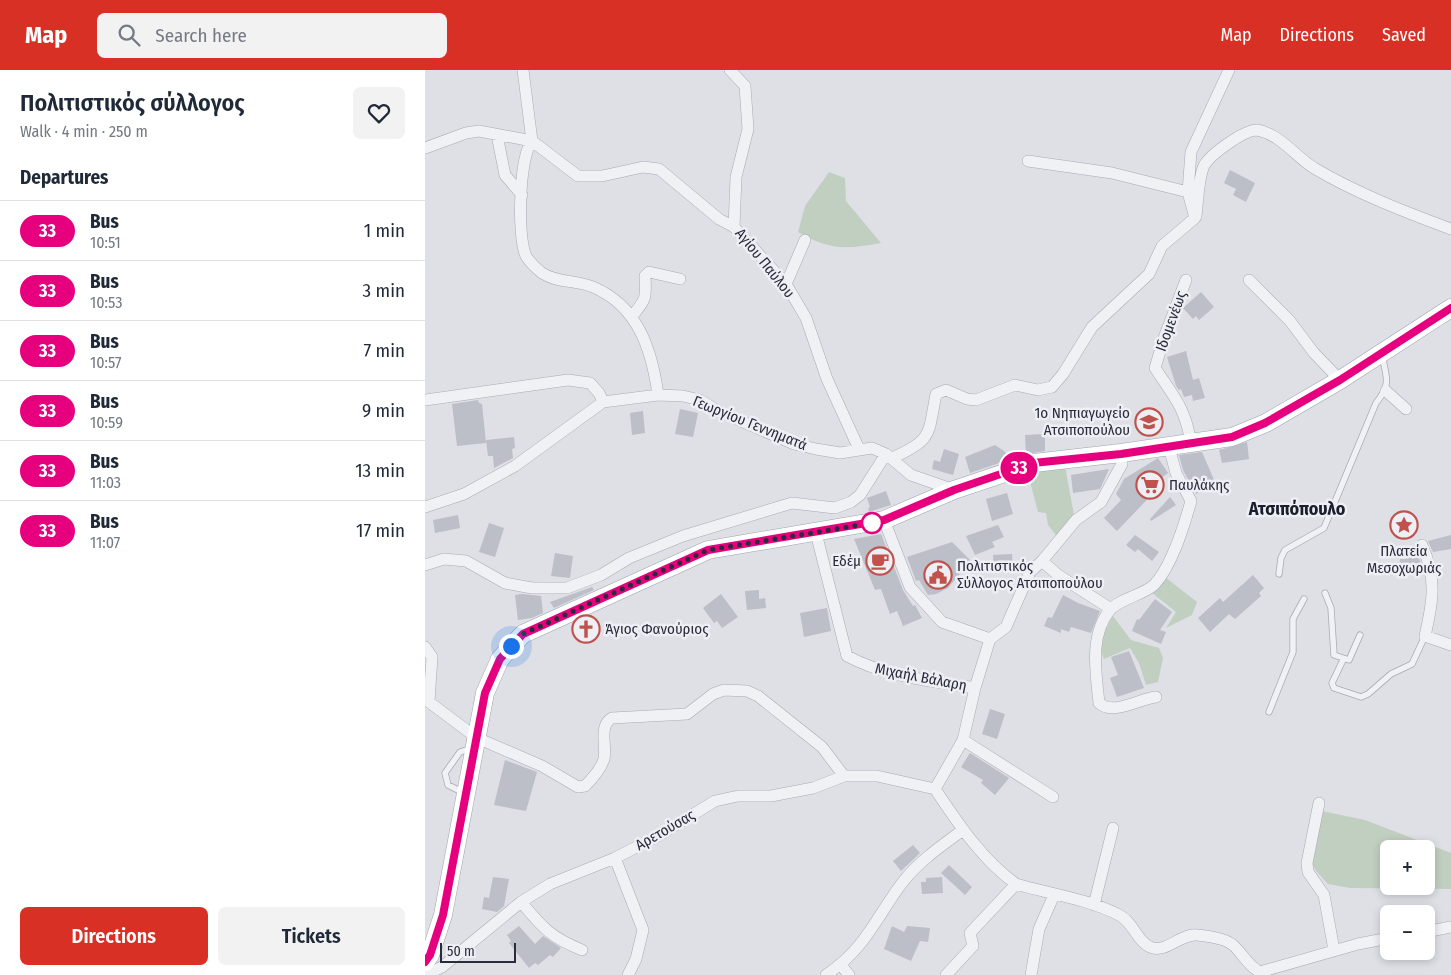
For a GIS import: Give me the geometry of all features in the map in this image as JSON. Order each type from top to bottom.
[{"type":"main road","points":[[425,962],[430,955],[437,934],[449,884],[485,693],[500,659],[523,634],[708,550],[884,520],[954,490],[1033,463],[1121,454],[1232,437],[1265,423],[1340,380],[1451,308]]},
{"type":"street","points":[[523,70],[532,141],[527,147],[522,165],[521,236],[527,257],[542,273],[567,282],[592,287],[615,301],[632,316],[654,367],[658,395]]},
{"type":"street","name":"Αγίου Παύλου","points":[[730,70],[745,86],[748,129],[736,177],[735,226],[786,284],[806,318],[827,379],[859,449]]},
{"type":"street","points":[[1195,218],[1188,192],[1191,152],[1229,70]]},
{"type":"street","points":[[425,564],[444,559],[466,560],[505,583],[531,588],[567,588],[601,575],[629,558],[683,536],[792,503],[835,508],[851,502],[859,495],[889,456],[911,450],[928,435],[936,394],[940,390],[946,390],[967,400],[976,400],[1015,385],[1037,390],[1052,387],[1063,374],[1092,327],[1149,274],[1162,246],[1195,218],[1203,167],[1217,152],[1240,136],[1257,130],[1273,136],[1313,167],[1360,192],[1451,229]]},
{"type":"street","points":[[425,148],[466,133],[485,132],[532,141],[577,176],[602,176],[643,167],[659,169],[719,219],[735,226]]},
{"type":"street","points":[[497,135],[505,175],[522,195]]},
{"type":"street","points":[[1028,161],[1112,172],[1188,192]]},
{"type":"street","points":[[786,284],[805,240]]},
{"type":"street","points":[[632,316],[643,304],[647,294],[645,276],[649,272],[680,279]]},
{"type":"street","name":"Ιδομενέως","points":[[1186,280],[1163,338],[1155,368],[1173,392],[1187,420],[1191,442]]},
{"type":"street","points":[[1249,280],[1290,321],[1315,353],[1340,380]]},
{"type":"street","points":[[425,400],[568,380],[590,383],[599,393],[603,402]]},
{"type":"street","points":[[1386,391],[1406,409]]},
{"type":"street","name":"Γεωργίου Γεννηματά","points":[[425,507],[464,494],[515,466],[603,402],[658,395],[683,396],[700,400],[718,411],[794,444],[840,453],[872,448],[889,456]]},
{"type":"street","points":[[1156,697],[1141,699],[1123,707],[1111,709],[1099,703],[1095,651],[1098,636],[1111,609],[1153,585],[1167,567],[1184,527],[1191,501],[1177,473],[1169,447]]},
{"type":"street","points":[[1121,454],[1122,464],[1101,502],[1076,520],[1042,561],[1030,572],[1006,627],[990,639],[975,688],[963,740],[935,789],[963,830],[1006,876],[1016,884],[1094,904],[1126,920],[1149,947],[1163,947],[1195,934],[1231,943],[1253,969],[1260,973],[1334,950],[1380,940]]},
{"type":"street","points":[[889,456],[911,475],[954,490]]},
{"type":"street","points":[[884,520],[910,587],[942,622],[990,639]]},
{"type":"street","name":"Μιχαήλ Βάλαρη","points":[[816,533],[847,656],[868,667],[920,679],[975,688]]},
{"type":"street","points":[[1422,545],[1431,565],[1433,598],[1425,636],[1451,645]]},
{"type":"street","points":[[1042,561],[1058,574],[1111,609]]},
{"type":"street","points":[[425,647],[432,657],[427,703],[477,742],[542,766],[577,787],[582,787],[603,762],[604,726],[612,718],[687,714],[718,692],[741,690],[758,696],[822,747],[844,776]]},
{"type":"street","points":[[963,740],[1053,797]]},
{"type":"street","name":"Αρετούσας","points":[[425,975],[442,967],[521,902],[550,884],[615,858],[658,836],[715,801],[738,796],[771,796],[813,788],[844,776],[877,776],[935,789]]},
{"type":"street","points":[[1319,803],[1307,863],[1308,872],[1323,895],[1334,950]]},
{"type":"street","points":[[1094,904],[1113,828]]},
{"type":"street","points":[[826,975],[841,965],[867,937],[902,884],[924,858],[963,830]]},
{"type":"street","points":[[615,858],[643,930],[636,959],[628,975]]},
{"type":"street","points":[[946,975],[973,946],[970,933],[1016,884]]},
{"type":"street","points":[[1031,975],[1039,929],[1054,895]]},
{"type":"street","points":[[521,902],[548,933],[558,940],[582,950]]},
{"type":"street","points":[[1435,930],[1451,927]]},
{"type":"street","points":[[841,965],[849,975]]},
{"type":"lane","points":[[1279,574],[1281,558],[1285,550],[1325,528],[1376,403],[1386,391],[1387,382],[1377,357]]},
{"type":"lane","points":[[1325,593],[1331,608],[1334,656],[1343,660],[1349,660],[1360,635]]},
{"type":"lane","points":[[1269,712],[1293,652],[1293,619],[1304,599]]},
{"type":"lane","points":[[1343,660],[1332,683],[1334,688],[1361,697],[1368,694],[1391,674],[1412,664],[1425,636]]},
{"type":"lane","points":[[466,794],[448,785],[445,772],[460,752],[477,742]]},
{"type":"green space","points":[[829,172],[845,178],[846,201],[881,243],[838,247],[820,243],[798,232],[805,206]]},
{"type":"green space","points":[[1065,466],[1074,515],[1056,535],[1048,525],[1046,513],[1038,512],[1028,474]]},
{"type":"green space","points":[[1165,577],[1197,602],[1192,615],[1166,628],[1176,612],[1151,592]]},
{"type":"green space","points":[[1113,616],[1131,640],[1159,648],[1163,658],[1158,682],[1146,685],[1139,663],[1130,648],[1104,659],[1101,648],[1102,642]]},
{"type":"green space","points":[[1322,811],[1365,820],[1417,840],[1380,840],[1380,888],[1350,888],[1328,884],[1316,871],[1311,861]]},
{"type":"green space","points":[[1435,847],[1451,853],[1451,889],[1435,889]]},
{"type":"building","points":[[1230,170],[1255,183],[1246,202],[1233,195],[1236,189],[1224,183]]},
{"type":"building","points":[[1201,292],[1214,307],[1199,320],[1196,316],[1193,319],[1183,308]]},
{"type":"building","points":[[1186,351],[1193,380],[1199,378],[1205,398],[1193,401],[1192,395],[1184,397],[1181,389],[1179,390],[1176,386],[1167,357]]},
{"type":"building","points":[[478,400],[482,404],[486,443],[457,446],[452,404]]},
{"type":"building","points":[[680,409],[698,413],[693,437],[675,434]]},
{"type":"building","points":[[643,411],[645,433],[632,435],[630,413]]},
{"type":"building","points":[[1045,434],[1045,451],[1026,454],[1025,435]]},
{"type":"building","points":[[514,437],[515,448],[512,449],[513,458],[494,468],[493,456],[488,456],[486,440]]},
{"type":"building","points":[[1247,442],[1249,459],[1222,463],[1219,450]]},
{"type":"building","points":[[995,445],[1011,459],[970,473],[965,457]]},
{"type":"building","points":[[944,449],[959,454],[953,475],[932,469],[934,460],[940,462]]},
{"type":"building","points":[[1202,452],[1215,482],[1196,494],[1183,470],[1179,455]]},
{"type":"building","points":[[1158,458],[1168,473],[1160,479],[1163,483],[1117,531],[1104,518],[1121,500],[1116,494],[1124,479]]},
{"type":"building","points":[[1109,469],[1100,489],[1073,493],[1071,475]]},
{"type":"building","points":[[886,491],[891,505],[869,512],[868,508],[870,507],[867,498]]},
{"type":"building","points":[[1007,493],[1013,514],[992,521],[986,499]]},
{"type":"building","points":[[1170,497],[1176,505],[1151,521],[1150,519]]},
{"type":"building","points":[[458,515],[460,528],[435,533],[433,520]]},
{"type":"building","points":[[489,523],[504,528],[495,557],[479,552]]},
{"type":"building","points":[[998,525],[1004,537],[992,542],[995,547],[975,555],[966,536]]},
{"type":"building","name":"Εδέμ","points":[[881,534],[903,590],[913,606],[915,605],[922,618],[903,626],[897,611],[890,614],[881,589],[875,590],[854,539]]},
{"type":"building","points":[[1135,535],[1159,552],[1152,561],[1138,549],[1135,552],[1126,545]]},
{"type":"building","points":[[1451,535],[1451,549],[1433,552],[1428,541]]},
{"type":"building","name":"Πολιτιστικός Σύλλογος Ατσιποπούλου","points":[[952,542],[971,561],[948,588],[936,594],[928,595],[919,580],[916,581],[907,557]]},
{"type":"building","points":[[555,553],[573,556],[570,578],[551,576]]},
{"type":"building","points":[[1012,554],[1013,571],[994,572],[993,555]]},
{"type":"building","points":[[1407,554],[1418,555],[1423,570],[1415,570],[1414,575],[1405,574],[1405,568],[1399,568],[1400,559],[1406,559]]},
{"type":"building","points":[[1253,575],[1264,588],[1259,593],[1261,596],[1235,619],[1229,614],[1210,632],[1198,618],[1220,598],[1223,602]]},
{"type":"building","points":[[592,587],[594,590],[554,608],[550,602]]},
{"type":"building","points":[[759,590],[759,599],[765,598],[766,608],[747,610],[745,591]]},
{"type":"building","points":[[721,594],[738,617],[722,628],[717,621],[714,623],[703,608]]},
{"type":"building","points":[[515,595],[541,596],[543,613],[532,618],[518,620]]},
{"type":"building","points":[[1063,595],[1100,611],[1091,633],[1071,627],[1069,632],[1061,629],[1061,633],[1044,626],[1048,617],[1052,618]]},
{"type":"building","points":[[1155,599],[1172,612],[1160,630],[1166,632],[1161,644],[1132,631],[1137,619],[1139,620]]},
{"type":"building","points":[[827,608],[831,631],[804,637],[800,613]]},
{"type":"building","name":"Άγιος Φανούριος","points":[[593,618],[598,630],[579,639],[573,627]]},
{"type":"building","points":[[1129,651],[1144,688],[1117,697],[1110,678],[1118,675],[1111,657]]},
{"type":"building","points":[[990,709],[1005,714],[997,739],[982,734]]},
{"type":"building","points":[[970,753],[1009,778],[995,795],[981,783],[983,780],[961,767]]},
{"type":"building","points":[[505,760],[537,772],[526,811],[494,805]]},
{"type":"building","points":[[913,845],[920,853],[901,871],[893,861]]},
{"type":"building","points":[[949,865],[972,887],[965,895],[941,873]]},
{"type":"building","points":[[493,877],[509,879],[504,906],[497,912],[482,909],[484,897],[489,898]]},
{"type":"building","points":[[942,877],[943,893],[922,894],[921,882],[926,882],[926,878]]},
{"type":"building","points":[[519,926],[535,944],[543,936],[561,948],[553,957],[550,955],[538,965],[535,963],[529,968],[509,943],[511,941],[507,935]]},
{"type":"building","points":[[892,926],[904,932],[907,926],[930,928],[928,942],[920,941],[911,961],[884,949]]},
{"type":"bus line","name":"33","points":[[425,962],[430,955],[443,915],[485,693],[500,659],[523,634],[708,550],[884,520],[954,490],[1033,463],[1121,454],[1232,437],[1265,423],[1300,404],[1373,360],[1451,308]]},
{"type":"place","name":"1ο Νηπιαγωγείο Ατσιποπούλου","points":[[1149,422]]},
{"type":"place","name":"Παυλάκης","points":[[1150,485]]},
{"type":"place","name":"Πλατεία Μεσοχωριάς","points":[[1404,525]]},
{"type":"place","name":"Εδέμ","points":[[880,561]]},
{"type":"place","name":"Πολιτιστικός Σύλλογος Ατσιποπούλου","points":[[938,575]]},
{"type":"place","name":"Άγιος Φανούριος","points":[[586,629]]},
{"type":"district","name":"Ατσιπόπουλο","points":[[1297,509]]},
{"type":"route","points":[[511,646],[523,634],[708,550],[872,523]]}]
